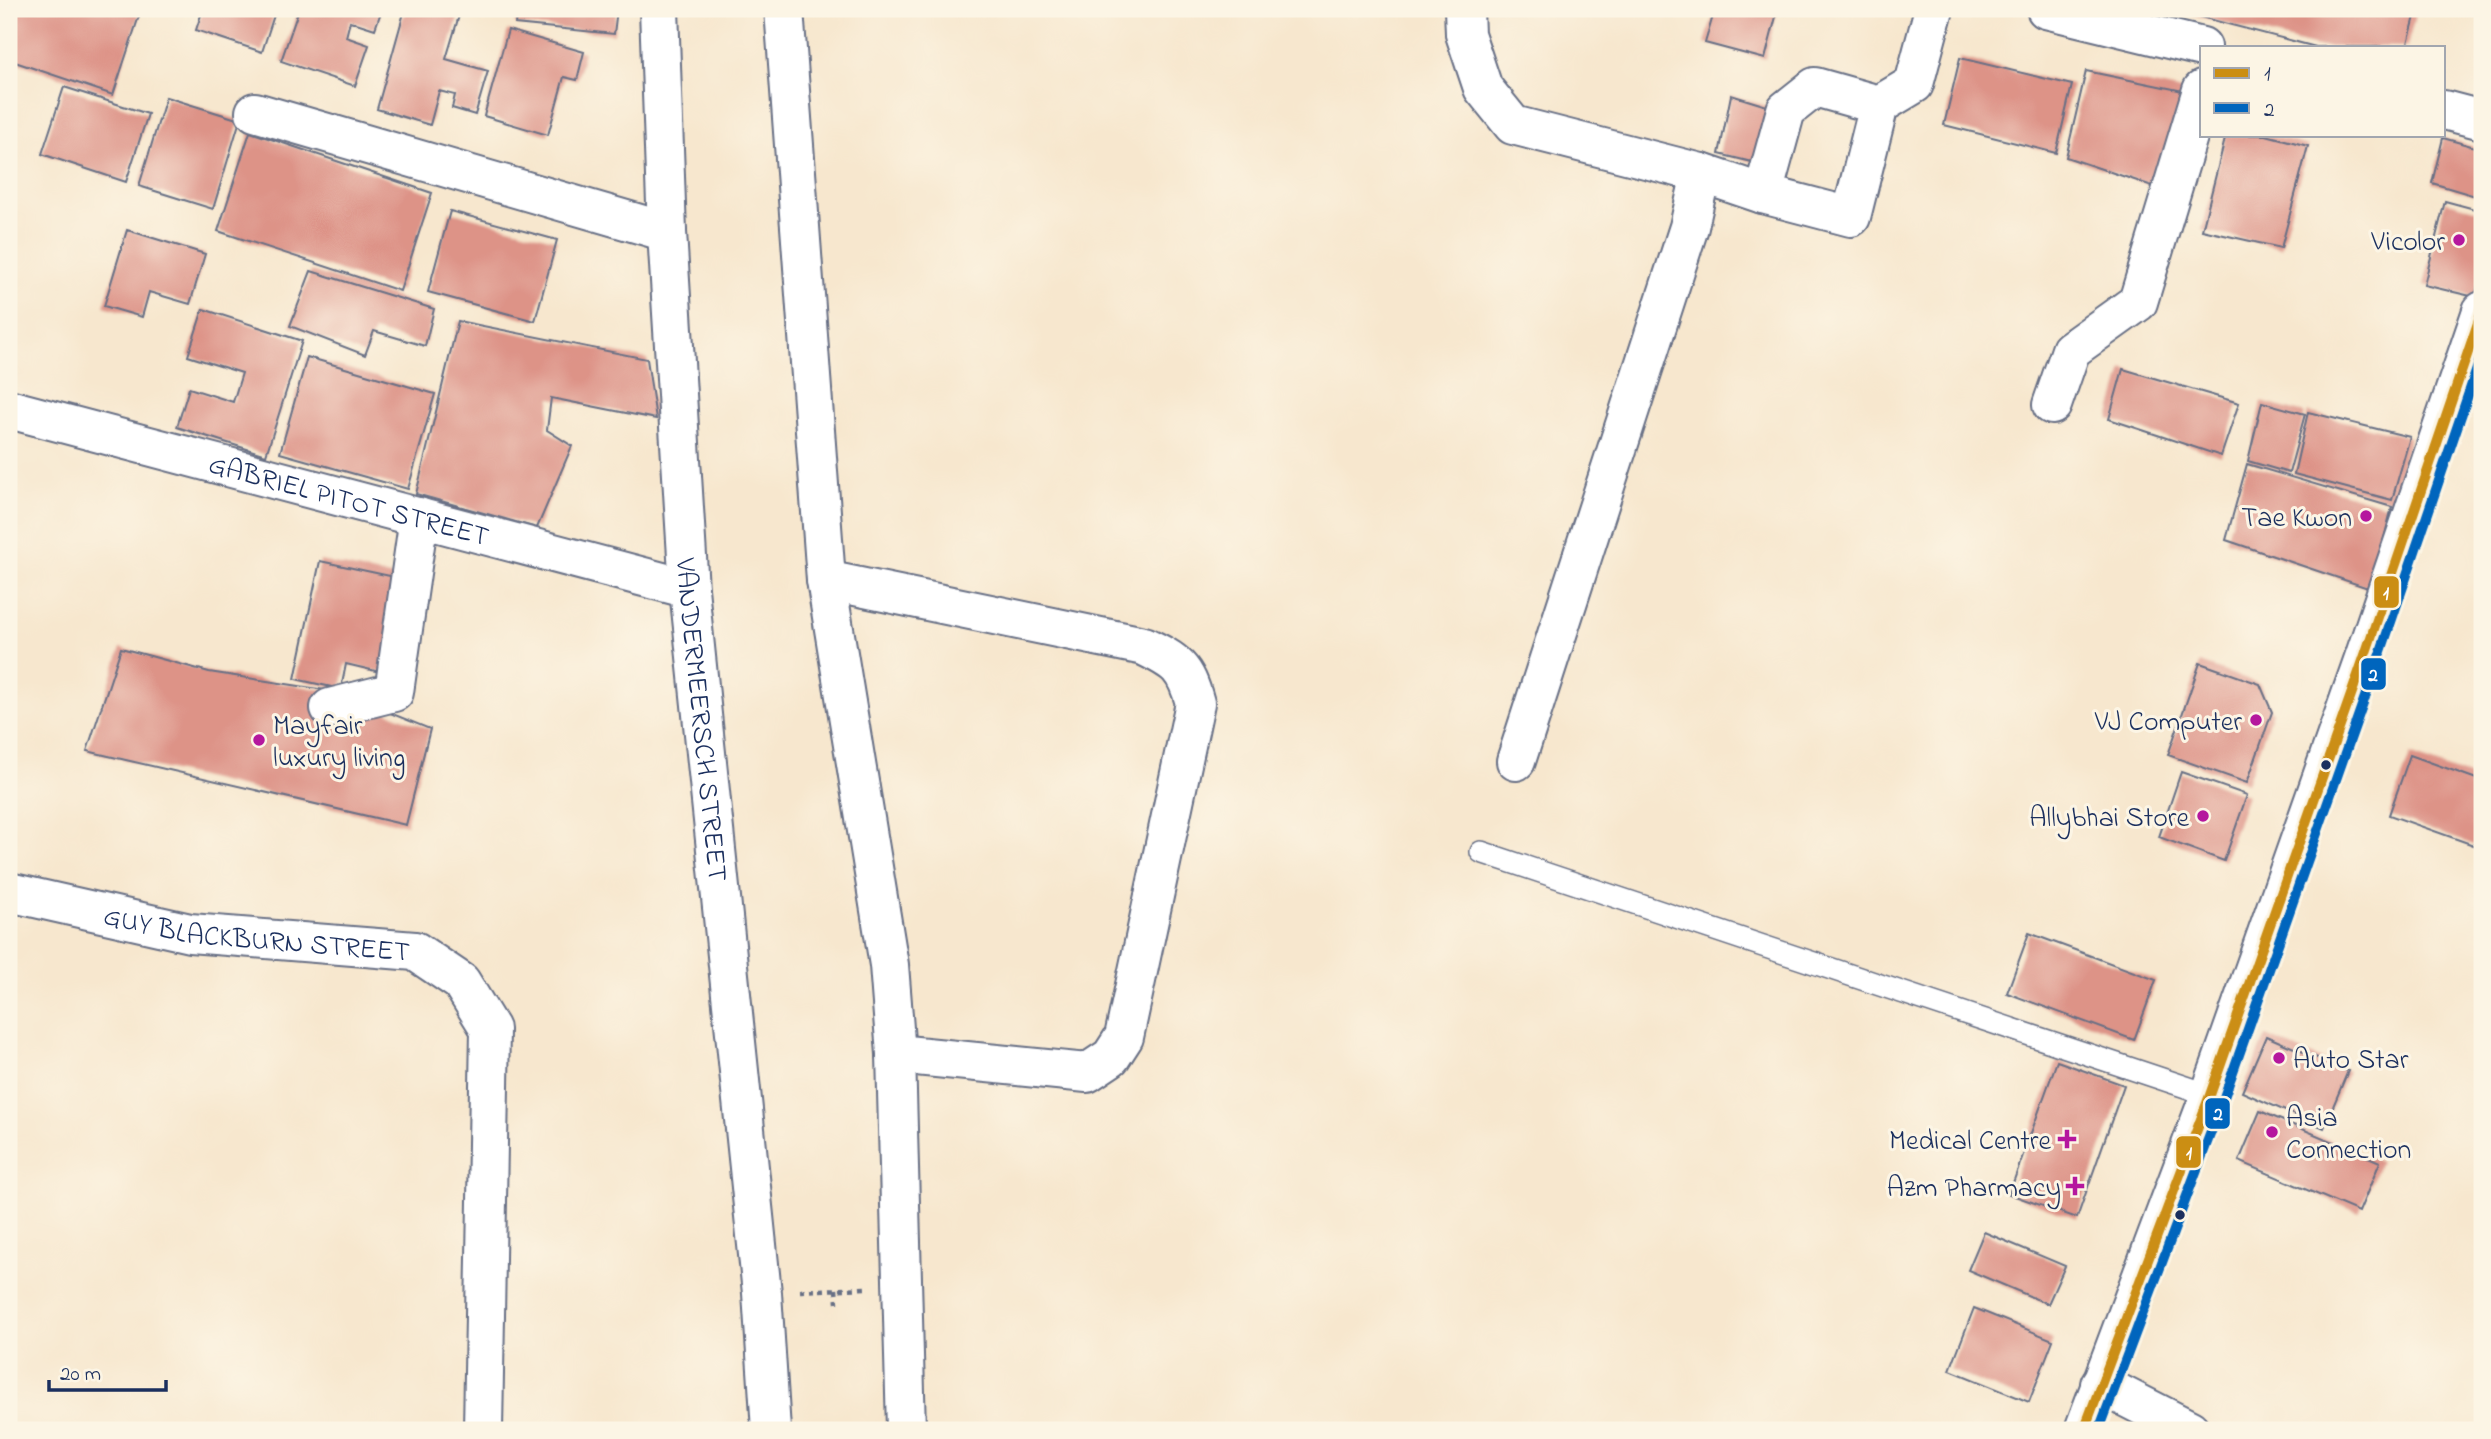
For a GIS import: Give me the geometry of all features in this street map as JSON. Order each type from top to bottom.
[{"type":"street","name":"VANDERMEERSCH STREET","points":[[659,9],[667,232],[690,589],[762,1293],[771,1430]]},
{"type":"street","points":[[784,9],[826,580],[889,965],[896,1054],[906,1430]]},
{"type":"street","points":[[1464,9],[1465,34],[1483,88],[1513,125],[1701,173],[1763,194],[1851,217],[1879,105],[1914,84],[1934,9]]},
{"type":"street","points":[[2046,9],[2200,47]]},
{"type":"street","points":[[1763,194],[1786,110],[1815,87],[1879,105]]},
{"type":"street","points":[[2052,405],[2071,350],[2138,302],[2200,97]]},
{"type":"street","points":[[255,111],[667,232]]},
{"type":"street","points":[[2446,111],[2482,120]]},
{"type":"street","points":[[1516,761],[1689,227],[1701,173]]},
{"type":"street","points":[[2084,1430],[2210,1095],[2364,658],[2482,311]]},
{"type":"street","name":"GABRIEL PITOT STREET","points":[[9,409],[690,589]]},
{"type":"street","points":[[330,708],[394,692],[419,517]]},
{"type":"street","points":[[826,580],[1143,646],[1168,658],[1188,677],[1195,703],[1124,1037],[1111,1057],[1087,1073],[896,1054]]},
{"type":"street","name":"GUY BLACKBURN STREET","points":[[9,892],[190,933],[415,951],[461,982],[490,1029],[483,1430]]},
{"type":"street","points":[[2101,1384],[2190,1430]]},
{"type":"lane","points":[[1481,852],[2210,1095]]},
{"type":"path","points":[[762,1293],[901,1286]]},
{"type":"path","points":[[836,1289],[837,1303]]},
{"type":"building","points":[[18,9],[128,9],[140,13],[113,95],[9,60],[9,38]]},
{"type":"building","points":[[203,9],[276,9],[262,52],[196,30]]},
{"type":"building","points":[[299,9],[382,9],[375,29],[350,21],[346,37],[369,45],[355,86],[281,61]]},
{"type":"building","points":[[405,9],[461,9],[446,59],[488,71],[475,115],[452,108],[455,95],[439,91],[430,125],[377,109]]},
{"type":"building","points":[[517,9],[617,9],[614,34],[515,24]]},
{"type":"building","points":[[1715,9],[1778,9],[1765,59],[1705,43]]},
{"type":"building","points":[[2170,9],[2417,9],[2407,46],[2312,46]]},
{"type":"building","points":[[508,30],[584,52],[577,80],[564,77],[548,135],[484,116]]},
{"type":"building","points":[[1960,58],[2072,85],[2056,153],[1944,125]]},
{"type":"building","points":[[2086,71],[2193,93],[2167,191],[2066,157]]},
{"type":"building","points":[[64,87],[148,114],[126,182],[42,154]]},
{"type":"building","points":[[1731,95],[1770,107],[1756,163],[1719,154]]},
{"type":"building","points":[[166,97],[240,120],[213,209],[139,186]]},
{"type":"building","points":[[250,132],[432,193],[400,291],[218,231]]},
{"type":"building","points":[[2226,136],[2270,136],[2308,146],[2281,248],[2202,230]]},
{"type":"building","points":[[2443,138],[2482,149],[2482,198],[2432,183]]},
{"type":"building","name":"Vicolor","points":[[2445,201],[2482,211],[2482,269],[2475,297],[2424,285]]},
{"type":"building","points":[[450,211],[557,240],[535,321],[428,292]]},
{"type":"building","points":[[127,230],[205,254],[190,304],[149,292],[142,317],[104,306]]},
{"type":"building","points":[[311,271],[434,309],[425,346],[374,331],[365,355],[290,326]]},
{"type":"building","points":[[203,309],[302,341],[266,455],[177,427],[189,388],[233,402],[242,373],[188,356]]},
{"type":"building","points":[[458,321],[647,359],[656,419],[551,398],[547,430],[572,446],[537,528],[416,494]]},
{"type":"building","points":[[307,357],[435,394],[408,489],[280,453]]},
{"type":"building","points":[[2123,369],[2239,403],[2221,456],[2109,419]]},
{"type":"building","points":[[2262,402],[2305,414],[2289,473],[2248,461]]},
{"type":"building","points":[[2308,412],[2410,437],[2392,500],[2294,474]]},
{"type":"building","points":[[2247,464],[2392,507],[2371,589],[2226,540]]},
{"type":"building","points":[[320,561],[404,579],[384,673],[346,664],[341,689],[295,679]]},
{"type":"building","name":"Mayfair luxury living","points":[[121,648],[209,672],[338,692],[430,729],[406,825],[87,751]]},
{"type":"building","points":[[2200,663],[2260,684],[2272,712],[2247,783],[2168,755]]},
{"type":"building","points":[[2410,755],[2482,781],[2482,848],[2389,815]]},
{"type":"building","name":"Allybhai Store","points":[[2181,772],[2247,795],[2224,861],[2159,837]]},
{"type":"building","points":[[2029,933],[2156,980],[2134,1040],[2007,993]]},
{"type":"building","points":[[2266,1036],[2348,1071],[2324,1128],[2242,1092]]},
{"type":"building","name":"Medical Centre","points":[[2057,1061],[2124,1085],[2077,1218],[2009,1194]]},
{"type":"building","points":[[2260,1111],[2380,1162],[2359,1212],[2239,1161]]},
{"type":"building","points":[[1984,1232],[2065,1266],[2048,1304],[1968,1270]]},
{"type":"building","points":[[1974,1308],[2053,1340],[2029,1402],[1950,1370]]},
{"type":"transit line","name":"1","points":[[2084,1430],[2210,1095],[2364,658],[2482,311]]},
{"type":"transit line","name":"2","points":[[2099,1430],[2223,1100],[2377,663],[2482,354]]},
{"type":"place","name":"Vicolor","points":[[2459,240]]},
{"type":"place","name":"Tae Kwon","points":[[2366,516]]},
{"type":"place","name":"VJ Computer","points":[[2256,720]]},
{"type":"place","name":"Mayfair luxury living","points":[[259,740]]},
{"type":"place","name":"Allybhai Store","points":[[2203,816]]},
{"type":"place","name":"Auto Star","points":[[2279,1058]]},
{"type":"place","name":"Asia Connection","points":[[2272,1132]]},
{"type":"place","name":"Medical Centre","points":[[2067,1139]]},
{"type":"place","name":"Azm Pharmacy","points":[[2075,1186]]}]
